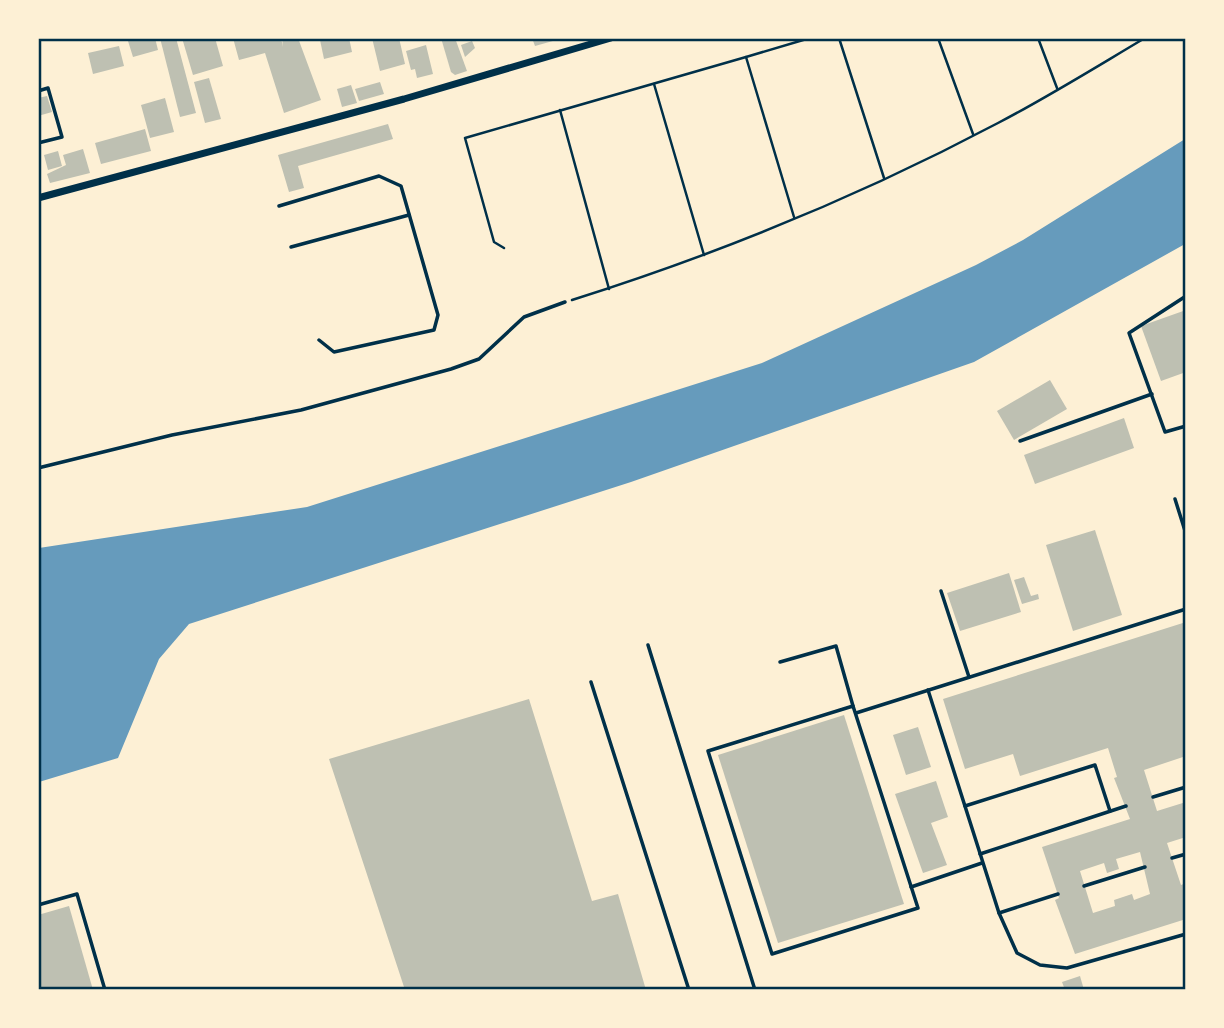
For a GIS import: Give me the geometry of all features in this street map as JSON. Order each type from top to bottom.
[{"type":"street","points":[[38,198],[404,99],[611,38]]},
{"type":"lane","points":[[38,91],[48,88],[62,137],[38,143]]},
{"type":"lane","points":[[279,206],[379,176],[401,186],[438,315],[434,330],[334,352],[319,340]]},
{"type":"lane","points":[[291,247],[409,215]]},
{"type":"lane","points":[[1185,296],[1129,333],[1166,432],[1185,426]]},
{"type":"lane","points":[[38,468],[172,436],[301,410],[451,369],[480,359],[524,317],[565,302]]},
{"type":"lane","points":[[1020,441],[1152,394]]},
{"type":"lane","points":[[1174,499],[1185,534]]},
{"type":"lane","points":[[941,591],[968,677]]},
{"type":"lane","points":[[856,713],[1185,609]]},
{"type":"lane","points":[[648,645],[755,989]]},
{"type":"lane","points":[[780,662],[836,646],[918,908],[772,954],[708,751],[853,706]]},
{"type":"lane","points":[[591,682],[688,989]]},
{"type":"lane","points":[[928,690],[999,913],[1017,953],[1027,961],[1054,968],[1084,965],[1185,933]]},
{"type":"lane","points":[[965,806],[1095,765],[1110,811]]},
{"type":"lane","points":[[1153,797],[1185,787]]},
{"type":"lane","points":[[980,854],[1126,806]]},
{"type":"lane","points":[[1172,858],[1185,854]]},
{"type":"lane","points":[[911,887],[983,863]]},
{"type":"lane","points":[[1084,886],[1145,867]]},
{"type":"lane","points":[[38,905],[77,894],[106,989]]},
{"type":"lane","points":[[999,913],[1058,894]]},
{"type":"path","points":[[504,248],[494,242],[465,138],[810,38]]},
{"type":"path","points":[[839,38],[884,178]]},
{"type":"path","points":[[938,38],[973,135]]},
{"type":"path","points":[[1038,38],[1058,89]]},
{"type":"path","points":[[565,302],[704,255],[794,219],[973,135],[1144,39]]},
{"type":"path","points":[[746,57],[794,219]]},
{"type":"path","points":[[654,84],[704,255]]},
{"type":"path","points":[[560,110],[609,289]]},
{"type":"water","points":[[1185,139],[1185,244],[974,362],[631,482],[189,624],[159,659],[118,758],[39,782],[39,548],[307,507],[762,363],[976,265],[1023,240]]},
{"type":"building","points":[[155,38],[158,50],[133,57],[128,41]]},
{"type":"building","points":[[160,38],[176,38],[196,113],[180,117]]},
{"type":"building","points":[[182,38],[215,38],[223,66],[193,75]]},
{"type":"building","points":[[233,38],[281,38],[283,47],[282,38],[298,38],[321,100],[284,113],[265,53],[239,60]]},
{"type":"building","points":[[349,38],[352,52],[324,59],[320,40]]},
{"type":"building","points":[[372,38],[399,38],[405,64],[380,71]]},
{"type":"building","points":[[441,38],[455,38],[467,71],[455,75],[451,72]]},
{"type":"building","points":[[532,38],[560,38],[560,39],[535,46]]},
{"type":"building","points":[[472,41],[475,48],[465,57],[461,45]]},
{"type":"building","points":[[426,45],[433,74],[417,78],[415,69],[411,70],[406,51]]},
{"type":"building","points":[[119,46],[124,66],[93,74],[88,53]]},
{"type":"building","points":[[209,78],[221,119],[205,123],[194,82]]},
{"type":"building","points":[[380,82],[384,94],[359,101],[355,89]]},
{"type":"building","points":[[351,85],[357,103],[342,107],[337,89]]},
{"type":"building","points":[[47,96],[52,112],[38,116],[38,98]]},
{"type":"building","points":[[165,98],[174,132],[150,138],[141,105]]},
{"type":"building","points":[[388,124],[393,139],[298,166],[304,188],[289,192],[278,155]]},
{"type":"building","points":[[145,129],[151,151],[101,164],[95,143]]},
{"type":"building","points":[[83,149],[90,173],[50,183],[47,174],[66,165],[63,155]]},
{"type":"building","points":[[58,151],[62,166],[48,170],[44,155]]},
{"type":"building","points":[[1186,310],[1186,372],[1161,381],[1141,326]]},
{"type":"building","points":[[1050,380],[1067,409],[1014,440],[997,411]]},
{"type":"building","points":[[1124,418],[1134,448],[1035,484],[1024,455]]},
{"type":"building","points":[[1095,530],[1122,615],[1073,631],[1046,545]]},
{"type":"building","points":[[1009,573],[1021,612],[960,631],[947,593]]},
{"type":"building","points":[[1024,577],[1031,596],[1038,594],[1039,599],[1022,604],[1014,580]]},
{"type":"building","points":[[1186,622],[1186,756],[1144,770],[1157,811],[1186,802],[1186,837],[1167,843],[1181,885],[1186,883],[1186,919],[1075,954],[1055,900],[1059,898],[1042,847],[1130,819],[1114,778],[1117,777],[1108,748],[1020,776],[1013,754],[965,769],[943,699]],"holes":[[[1140,852],[1150,894],[1134,900],[1132,894],[1114,900],[1115,906],[1093,913],[1080,871],[1104,863],[1107,873],[1119,869],[1116,859]]]},
{"type":"building","points":[[529,699],[592,901],[618,894],[646,990],[405,990],[329,759]]},
{"type":"building","points":[[844,715],[904,904],[778,943],[718,755]]},
{"type":"building","points":[[918,727],[931,767],[906,775],[893,735]]},
{"type":"building","points":[[936,781],[948,817],[931,823],[947,865],[923,873],[895,794]]},
{"type":"building","points":[[69,906],[93,990],[38,990],[38,915]]},
{"type":"building","points":[[1080,976],[1084,990],[1065,990],[1062,982]]}]
